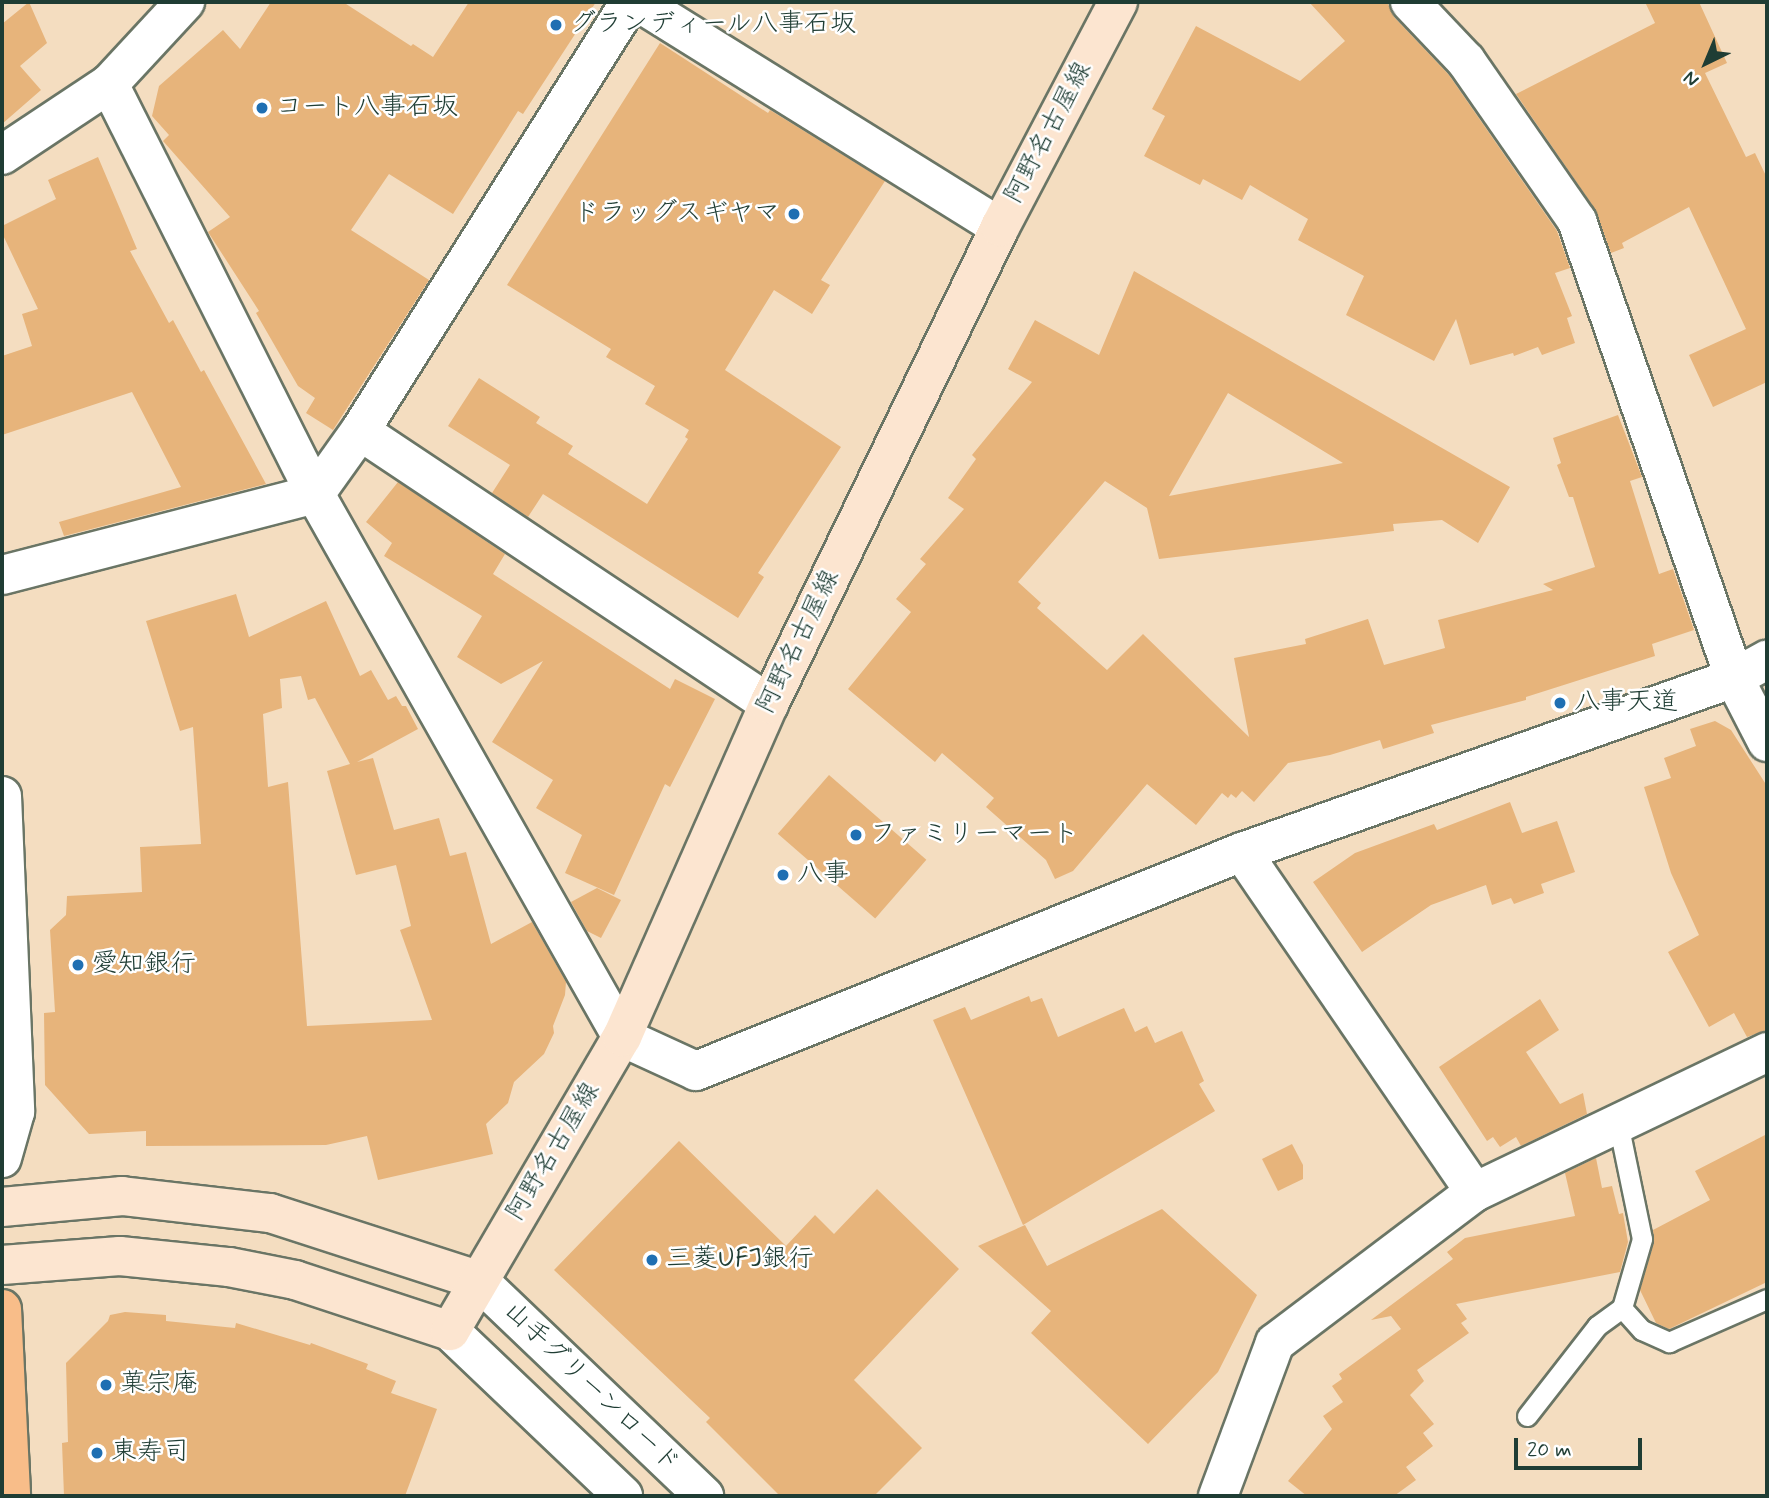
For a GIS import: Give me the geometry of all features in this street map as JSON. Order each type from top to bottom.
[{"type":"highway","points":[[2,1309],[11,1496]]},
{"type":"main road","name":"阿野名古屋線","points":[[450,1331],[622,1037],[769,704],[1000,226],[1118,2]]},
{"type":"main road","points":[[2,1207],[122,1196],[270,1213],[478,1280]]},
{"type":"main road","points":[[2,1265],[120,1256],[229,1267],[295,1280],[450,1331]]},
{"type":"street","points":[[2,155],[109,84],[186,2]]},
{"type":"street","points":[[2,575],[315,494],[360,431],[630,2]]},
{"type":"street","points":[[638,2],[1000,226]]},
{"type":"street","points":[[1410,2],[1466,61],[1577,221],[1734,678],[1767,742]]},
{"type":"street","points":[[109,84],[315,494],[622,1037],[696,1071],[1242,852],[1734,678],[1767,660]]},
{"type":"street","points":[[360,431],[769,704]]},
{"type":"street","points":[[2,796],[15,1112],[2,1158]]},
{"type":"street","points":[[1242,852],[1475,1192]]},
{"type":"street","points":[[1227,1492],[1275,1343],[1475,1192],[1767,1052]]},
{"type":"street","name":"山手グリーンロード","points":[[478,1280],[704,1496]]},
{"type":"street","points":[[450,1331],[623,1496]]},
{"type":"lane","points":[[1527,1416],[1597,1326],[1622,1308],[1642,1239],[1618,1123]]},
{"type":"lane","points":[[1622,1308],[1642,1329],[1669,1342],[1767,1299]]},
{"type":"building","points":[[29,2],[47,43],[20,66],[41,90],[2,124],[2,24]]},
{"type":"building","points":[[271,2],[343,2],[433,57],[469,2],[596,2],[523,114],[518,111],[453,214],[389,174],[351,230],[429,280],[333,430],[306,413],[315,398],[298,386],[256,313],[259,311],[208,232],[230,217],[163,141],[169,135],[152,116],[159,86],[223,30],[240,49]]},
{"type":"building","points":[[1309,2],[1387,2],[1394,17],[1449,75],[1557,231],[1570,268],[1555,273],[1572,316],[1567,318],[1575,343],[1542,355],[1538,347],[1514,356],[1513,353],[1470,365],[1456,319],[1434,361],[1346,315],[1364,276],[1298,240],[1308,219],[1250,185],[1242,200],[1203,179],[1200,185],[1144,156],[1165,116],[1152,109],[1196,26],[1300,81],[1345,41]]},
{"type":"building","points":[[1645,2],[1699,2],[1727,63],[1705,73],[1746,157],[1755,153],[1767,178],[1767,382],[1713,407],[1689,355],[1746,329],[1689,207],[1622,243],[1624,248],[1611,253],[1595,209],[1516,94],[1655,23]]},
{"type":"building","points":[[660,43],[768,113],[770,110],[885,181],[821,280],[830,285],[812,314],[774,290],[725,370],[841,447],[758,573],[764,577],[738,618],[543,494],[528,517],[492,493],[510,465],[448,426],[479,378],[540,417],[536,423],[573,446],[568,454],[647,504],[688,439],[685,437],[689,430],[645,404],[655,386],[606,357],[611,349],[507,285]]},
{"type":"building","points":[[98,157],[137,249],[130,251],[169,323],[173,320],[201,372],[204,370],[266,484],[64,536],[59,522],[181,487],[132,392],[2,435],[2,356],[32,346],[22,314],[38,309],[2,233],[2,226],[56,199],[48,180]]},
{"type":"building","points":[[1134,271],[1510,487],[1478,543],[1442,520],[1393,524],[1394,531],[1159,559],[1147,508],[1105,481],[1018,582],[1041,603],[1037,608],[1107,670],[1143,634],[1249,737],[1234,658],[1306,644],[1305,639],[1368,619],[1384,665],[1445,648],[1438,620],[1553,590],[1543,584],[1595,567],[1573,497],[1569,497],[1557,465],[1561,463],[1553,438],[1618,415],[1642,477],[1630,481],[1659,574],[1673,569],[1694,630],[1652,644],[1655,656],[1526,697],[1526,700],[1431,725],[1434,733],[1383,749],[1380,740],[1330,755],[1288,763],[1254,802],[1242,791],[1236,798],[1231,794],[1228,798],[1222,793],[1196,825],[1147,784],[1073,871],[1055,879],[1046,860],[986,807],[994,798],[942,753],[935,762],[848,689],[911,612],[896,599],[926,564],[920,559],[964,509],[948,498],[976,459],[972,455],[1032,382],[1008,369],[1035,320],[1099,355]],"holes":[[[1228,393],[1343,463],[1169,496]]]},
{"type":"building","points":[[398,482],[505,554],[493,574],[670,689],[675,679],[715,699],[670,787],[665,784],[614,895],[565,873],[582,835],[536,808],[553,780],[492,742],[543,661],[501,684],[457,657],[482,616],[384,556],[392,543],[366,522]]},
{"type":"building","points":[[236,594],[249,637],[326,601],[360,676],[371,670],[388,700],[396,696],[402,706],[406,706],[418,729],[357,762],[373,758],[394,830],[439,818],[450,856],[466,852],[491,944],[532,922],[566,982],[565,995],[553,1026],[554,1033],[544,1054],[514,1082],[508,1103],[486,1124],[493,1154],[378,1180],[367,1136],[326,1145],[146,1146],[146,1131],[89,1134],[45,1085],[44,1013],[55,1012],[50,930],[66,915],[67,896],[142,892],[140,847],[201,844],[193,727],[180,731],[146,621]],"holes":[[[301,676],[308,700],[315,698],[350,764],[327,771],[356,875],[396,865],[411,926],[400,930],[432,1020],[307,1026],[288,782],[268,787],[263,714],[282,708],[280,679]]]},
{"type":"building","points":[[1715,721],[1731,730],[1767,786],[1767,1030],[1747,1037],[1734,1013],[1709,1027],[1668,952],[1699,935],[1671,873],[1644,787],[1671,778],[1664,758],[1696,746],[1690,729]]},
{"type":"building","points":[[829,775],[926,860],[875,918],[778,834]]},
{"type":"building","points":[[1510,802],[1522,833],[1557,821],[1575,872],[1541,884],[1544,893],[1514,904],[1511,898],[1492,905],[1486,885],[1431,905],[1362,952],[1313,882],[1355,853],[1434,824],[1437,830]]},
{"type":"building","points":[[597,888],[621,900],[601,938],[587,931],[571,902]]},
{"type":"building","points":[[1029,996],[1031,1002],[1042,998],[1058,1037],[1124,1008],[1135,1032],[1147,1026],[1155,1043],[1182,1031],[1204,1081],[1199,1084],[1215,1111],[1023,1225],[933,1020],[965,1007],[971,1020]]},
{"type":"building","points":[[1540,999],[1559,1030],[1526,1052],[1560,1104],[1583,1093],[1587,1114],[1521,1146],[1516,1137],[1500,1147],[1493,1137],[1487,1141],[1439,1067]]},
{"type":"building","points":[[1767,1134],[1767,1282],[1669,1329],[1656,1323],[1640,1290],[1654,1242],[1653,1230],[1710,1200],[1695,1171]]},
{"type":"building","points":[[679,1141],[786,1246],[815,1215],[834,1234],[877,1189],[959,1269],[854,1380],[922,1448],[874,1496],[780,1496],[706,1422],[710,1418],[554,1270]]},
{"type":"building","points":[[1292,1144],[1303,1165],[1303,1179],[1278,1191],[1262,1159]]},
{"type":"building","points":[[1596,1158],[1602,1188],[1612,1186],[1619,1214],[1623,1213],[1628,1242],[1620,1272],[1456,1304],[1467,1319],[1461,1323],[1469,1333],[1417,1370],[1424,1381],[1410,1395],[1434,1424],[1423,1433],[1433,1446],[1406,1467],[1416,1480],[1394,1496],[1307,1496],[1288,1481],[1332,1429],[1323,1416],[1343,1402],[1332,1386],[1342,1379],[1339,1374],[1401,1329],[1391,1316],[1371,1320],[1453,1259],[1447,1252],[1465,1238],[1575,1216],[1565,1173]]},
{"type":"building","points":[[1162,1209],[1257,1295],[1218,1372],[1148,1444],[1031,1333],[1051,1311],[978,1246],[1025,1225],[1047,1266]]},
{"type":"building","points":[[125,1312],[166,1315],[166,1321],[235,1328],[236,1323],[310,1345],[311,1343],[368,1364],[366,1369],[396,1381],[391,1393],[437,1409],[405,1496],[64,1496],[62,1443],[68,1442],[66,1363],[108,1321],[110,1315]]},
{"type":"place","name":"グランディール八事石坂","points":[[556,25]]},
{"type":"place","name":"コート八事石坂","points":[[262,108]]},
{"type":"place","name":"ドラッグスギヤマ","points":[[794,214]]},
{"type":"place","name":"八事天道","points":[[1560,703]]},
{"type":"place","name":"ファミリーマート","points":[[856,835]]},
{"type":"place","name":"八事","points":[[783,875]]},
{"type":"place","name":"愛知銀行","points":[[78,965]]},
{"type":"place","name":"三菱UFJ銀行","points":[[652,1260]]},
{"type":"place","name":"菓宗庵","points":[[106,1385]]},
{"type":"place","name":"東寿司","points":[[97,1453]]}]
